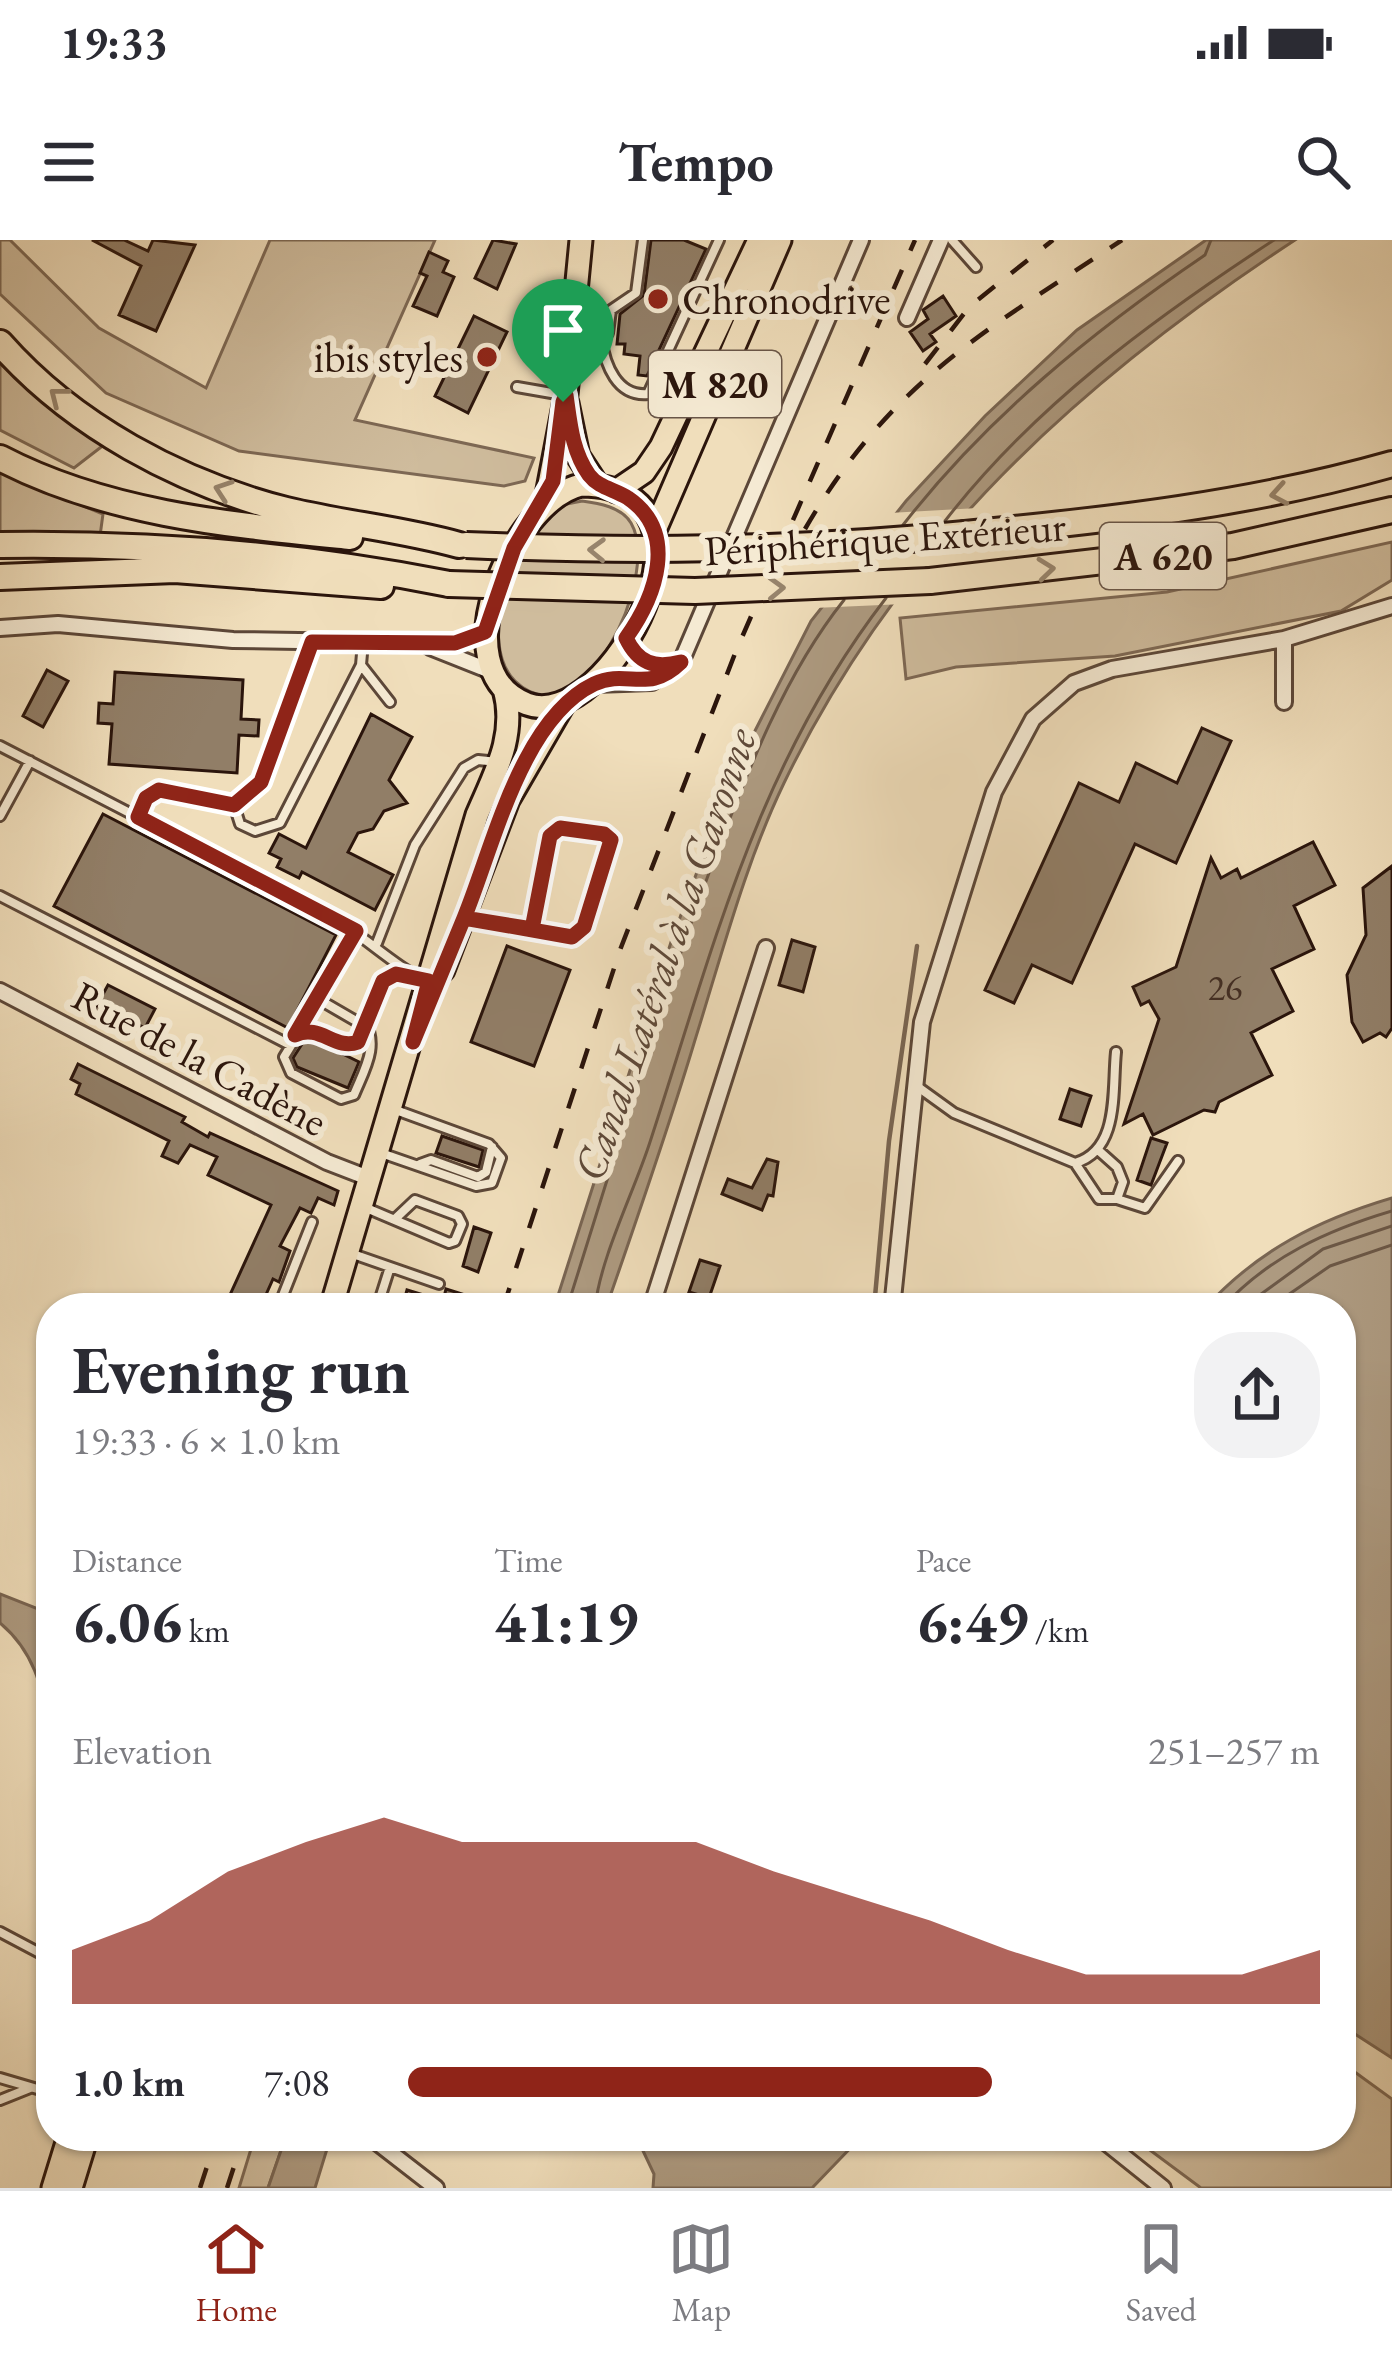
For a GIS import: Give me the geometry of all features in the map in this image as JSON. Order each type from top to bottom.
[{"type":"highway","points":[[0,343],[37,379],[111,435],[202,483],[288,510],[390,526],[463,545]]},
{"type":"highway","points":[[0,458],[88,493],[184,516],[463,545]]},
{"type":"highway","name":"A 620","points":[[463,545],[804,549],[1208,507],[1300,490],[1392,464]]},
{"type":"highway","name":"Périphérique Extérieur","points":[[449,584],[695,591],[930,581],[1233,546],[1392,510]]},
{"type":"highway","points":[[0,545],[242,557],[379,569],[449,584]]},
{"type":"highway","points":[[0,577],[114,569],[379,586],[449,584]]},
{"type":"main road","points":[[413,1042],[419,978],[510,727],[485,632],[514,548],[546,500],[566,395],[581,240]]},
{"type":"main road","name":"M 820","points":[[607,488],[644,472],[661,447],[759,240]]},
{"type":"main road","name":"M 820","points":[[656,530],[780,240]]},
{"type":"main road","points":[[336,1293],[413,1042],[508,800],[563,705],[592,685],[626,638],[652,592],[658,569],[656,530],[645,512],[607,488],[578,456],[566,395]]},
{"type":"main road","points":[[546,500],[568,488],[607,488]]},
{"type":"main road","points":[[499,681],[530,706],[563,705]]},
{"type":"main road","points":[[53,2188],[64,2151]]},
{"type":"main road","points":[[71,2188],[82,2151]]},
{"type":"street","points":[[592,685],[652,682],[681,662],[861,240]]},
{"type":"street","points":[[907,318],[941,240]]},
{"type":"street","points":[[893,1293],[913,1084],[922,1022],[946,930],[994,792],[1049,700],[1112,669],[1284,639],[1392,606]]},
{"type":"street","points":[[0,628],[58,624],[312,642],[419,643],[463,642],[485,632]]},
{"type":"street","points":[[626,638],[638,657],[653,666],[681,662]]},
{"type":"street","points":[[1284,639],[1284,702]]},
{"type":"street","points":[[419,643],[499,681]]},
{"type":"street","points":[[656,1293],[766,948]]},
{"type":"street","name":"Rue de la Cadène","points":[[0,991],[327,1162],[371,1179]]},
{"type":"street","points":[[388,2151],[436,2188]]},
{"type":"street","points":[[1117,2151],[1163,2188]]},
{"type":"lane","points":[[601,338],[608,332],[611,310],[636,292],[643,240]]},
{"type":"lane","points":[[601,338],[604,358],[622,388],[635,395],[648,394],[656,386],[719,240]]},
{"type":"lane","points":[[952,240],[976,267]]},
{"type":"lane","points":[[574,326],[601,338]]},
{"type":"lane","points":[[517,388],[566,395]]},
{"type":"lane","points":[[234,805],[240,824],[255,831],[280,823],[361,664],[364,640]]},
{"type":"lane","points":[[234,805],[261,782],[312,642]]},
{"type":"lane","points":[[361,664],[390,702]]},
{"type":"lane","points":[[0,746],[356,931],[419,978]]},
{"type":"lane","points":[[376,943],[415,845],[464,768],[478,760],[500,762]]},
{"type":"lane","points":[[0,816],[30,761]]},
{"type":"lane","points":[[138,817],[146,798],[159,790],[234,805]]},
{"type":"lane","points":[[464,918],[572,937],[581,932],[611,846],[608,836],[560,828],[553,832],[532,929]]},
{"type":"lane","points":[[0,896],[290,1046]]},
{"type":"lane","points":[[356,931],[284,1057],[292,1073],[349,1100],[372,1051],[374,1036],[364,1018]]},
{"type":"lane","points":[[295,1035],[313,1030],[352,1046],[364,1036],[364,1018],[383,981],[419,978]]},
{"type":"lane","points":[[322,995],[356,1021],[364,1018]]},
{"type":"lane","points":[[1076,1163],[1107,1141],[1116,1052]]},
{"type":"lane","points":[[913,1084],[954,1113],[1076,1163],[1100,1198],[1145,1208],[1178,1162]]},
{"type":"lane","points":[[379,1153],[486,1186],[501,1158],[491,1145],[393,1109]]},
{"type":"lane","points":[[1099,1150],[1123,1182],[1117,1199]]},
{"type":"lane","points":[[363,1206],[448,1243],[455,1241],[462,1224],[458,1216],[415,1200],[396,1218]]},
{"type":"lane","points":[[284,1293],[312,1222]]},
{"type":"lane","points":[[348,1252],[439,1285]]},
{"type":"lane","points":[[381,1293],[390,1267]]},
{"type":"lane","points":[[0,1932],[36,1951]]},
{"type":"lane","points":[[0,2078],[36,2088]]},
{"type":"lane","points":[[0,2100],[32,2087]]},
{"type":"shaded area","points":[[0,240],[10,240],[99,328],[206,388],[270,240],[435,240],[355,420],[534,458],[525,481],[504,486],[239,451],[106,393],[0,294]]},
{"type":"shaded area","points":[[0,363],[38,398],[105,444],[74,468],[0,430]]},
{"type":"shaded area","points":[[0,472],[103,514],[100,536],[0,535]]},
{"type":"shaded area","points":[[582,501],[616,510],[631,523],[638,548],[635,579],[609,646],[589,673],[565,691],[540,695],[515,681],[504,664],[499,619],[504,595],[535,528],[552,510]]},
{"type":"shaded area","points":[[1392,542],[1392,580],[1341,611],[1115,656],[956,667],[906,679],[900,618],[1167,592]]},
{"type":"shaded area","points":[[1356,2073],[1392,2099],[1392,2188],[1201,2188],[1151,2151],[1356,2151]]},
{"type":"shaded area","points":[[250,2151],[281,2151],[268,2188],[239,2188]]},
{"type":"water","points":[[1206,240],[1295,240],[1140,351],[1069,411],[939,544],[882,618],[830,697],[757,845],[611,1293],[559,1293],[672,939],[735,770],[811,621],[906,501],[985,416],[1077,330]]},
{"type":"water","points":[[1392,1198],[1392,2058],[1356,2035],[1356,1293],[1220,1293],[1268,1254],[1339,1216]]},
{"type":"water","points":[[0,1594],[36,1608],[36,1676],[21,1646],[0,1623]]},
{"type":"water","points":[[281,2151],[326,2151],[315,2188],[268,2188]]},
{"type":"water","points":[[643,2151],[848,2151],[812,2188],[653,2188],[654,2174]]},
{"type":"pier","points":[[978,508],[904,604],[814,608],[889,513]]},
{"type":"building","points":[[92,240],[124,240],[148,251],[153,240],[195,245],[156,331],[119,315],[141,266]]},
{"type":"building","points":[[493,240],[516,244],[497,289],[475,278]]},
{"type":"building","points":[[651,240],[684,240],[706,249],[647,376],[638,375],[640,356],[624,354],[625,344],[617,344],[620,314],[644,295]]},
{"type":"building","points":[[429,252],[448,261],[443,272],[454,277],[437,316],[413,306],[427,276],[420,273]]},
{"type":"building","points":[[943,296],[956,316],[930,334],[936,342],[923,351],[910,332],[928,319],[923,310]]},
{"type":"building","points":[[474,316],[507,332],[468,413],[435,396]]},
{"type":"building","points":[[47,670],[68,681],[43,727],[23,716]]},
{"type":"building","points":[[115,672],[243,680],[241,719],[259,720],[258,736],[239,735],[237,773],[109,764],[112,724],[98,723],[99,703],[113,704]]},
{"type":"building","points":[[371,714],[412,737],[389,780],[407,803],[384,811],[373,829],[358,833],[348,852],[393,875],[375,910],[302,872],[299,878],[277,867],[281,859],[269,853],[279,834],[306,848]]},
{"type":"building","points":[[1202,728],[1231,741],[1176,863],[1135,844],[1072,983],[1032,965],[1014,1003],[985,990],[1079,783],[1119,802],[1136,763],[1177,783]]},
{"type":"building","points":[[103,814],[336,935],[288,1028],[54,906]]},
{"type":"building","points":[[1313,842],[1335,885],[1294,906],[1314,949],[1272,969],[1293,1011],[1251,1033],[1272,1075],[1219,1102],[1215,1112],[1204,1110],[1153,1135],[1143,1114],[1124,1124],[1159,1019],[1149,1001],[1141,1005],[1133,987],[1176,967],[1211,858],[1221,878],[1237,869],[1241,878]]},
{"type":"building","points":[[1392,866],[1392,1028],[1386,1037],[1380,1033],[1363,1042],[1352,1022],[1347,975],[1366,935],[1363,888]]},
{"type":"building","points":[[792,940],[815,947],[803,992],[779,985]]},
{"type":"building","points":[[507,946],[570,970],[534,1066],[471,1042]]},
{"type":"building","points":[[108,985],[155,1009],[145,1028],[117,1014],[110,1029],[90,1018]]},
{"type":"building","points":[[312,1039],[359,1062],[348,1088],[297,1067],[293,1058],[304,1041]]},
{"type":"building","points":[[78,1064],[185,1117],[182,1122],[208,1137],[210,1133],[338,1191],[334,1205],[318,1198],[311,1213],[300,1208],[280,1246],[290,1251],[279,1282],[273,1279],[267,1293],[231,1293],[271,1205],[208,1175],[217,1157],[190,1145],[178,1163],[162,1156],[169,1141],[76,1094],[80,1084],[71,1079]]},
{"type":"building","points":[[1070,1089],[1091,1096],[1081,1126],[1060,1119]]},
{"type":"building","points":[[442,1136],[483,1150],[479,1167],[436,1153]]},
{"type":"building","points":[[1151,1138],[1167,1143],[1151,1185],[1137,1180]]},
{"type":"building","points":[[767,1159],[778,1162],[773,1196],[768,1195],[762,1210],[722,1194],[728,1179],[752,1188]]},
{"type":"building","points":[[474,1227],[491,1233],[478,1272],[463,1266]]},
{"type":"building","points":[[700,1260],[720,1266],[711,1293],[689,1292]]},
{"type":"waterway","points":[[875,1293],[889,1141],[917,946]]},
{"type":"railway","points":[[508,1293],[620,950],[736,651],[915,240]]},
{"type":"railway","points":[[925,364],[970,306],[1053,240]]},
{"type":"railway","points":[[805,529],[837,478],[907,397],[984,333],[1122,240]]},
{"type":"railway","points":[[200,2188],[212,2151]]},
{"type":"railway","points":[[227,2188],[239,2151]]},
{"type":"place","name":"Chronodrive","points":[[658,299]]},
{"type":"place","name":"ibis styles","points":[[487,357]]},
{"type":"route","points":[[563,402],[553,481],[514,548],[485,632],[455,643],[312,642],[270,746],[261,782],[247,797],[234,805],[185,791],[159,790],[146,798],[138,817],[356,931],[295,1035],[313,1030],[352,1046],[364,1036],[364,1018],[383,981],[410,974],[429,981],[413,1042],[464,918],[572,937],[584,927],[611,840],[604,834],[560,828],[550,836],[532,929],[464,918],[508,800],[563,705],[592,685],[611,680],[652,682],[681,662],[653,666],[638,657],[626,638],[652,592],[658,569],[656,530],[645,512],[616,491],[598,485],[588,473],[573,440],[566,395],[563,402]]},
{"type":"water label","name":"Canal Latéral à la Garonne","points":[[664,954]]}]
